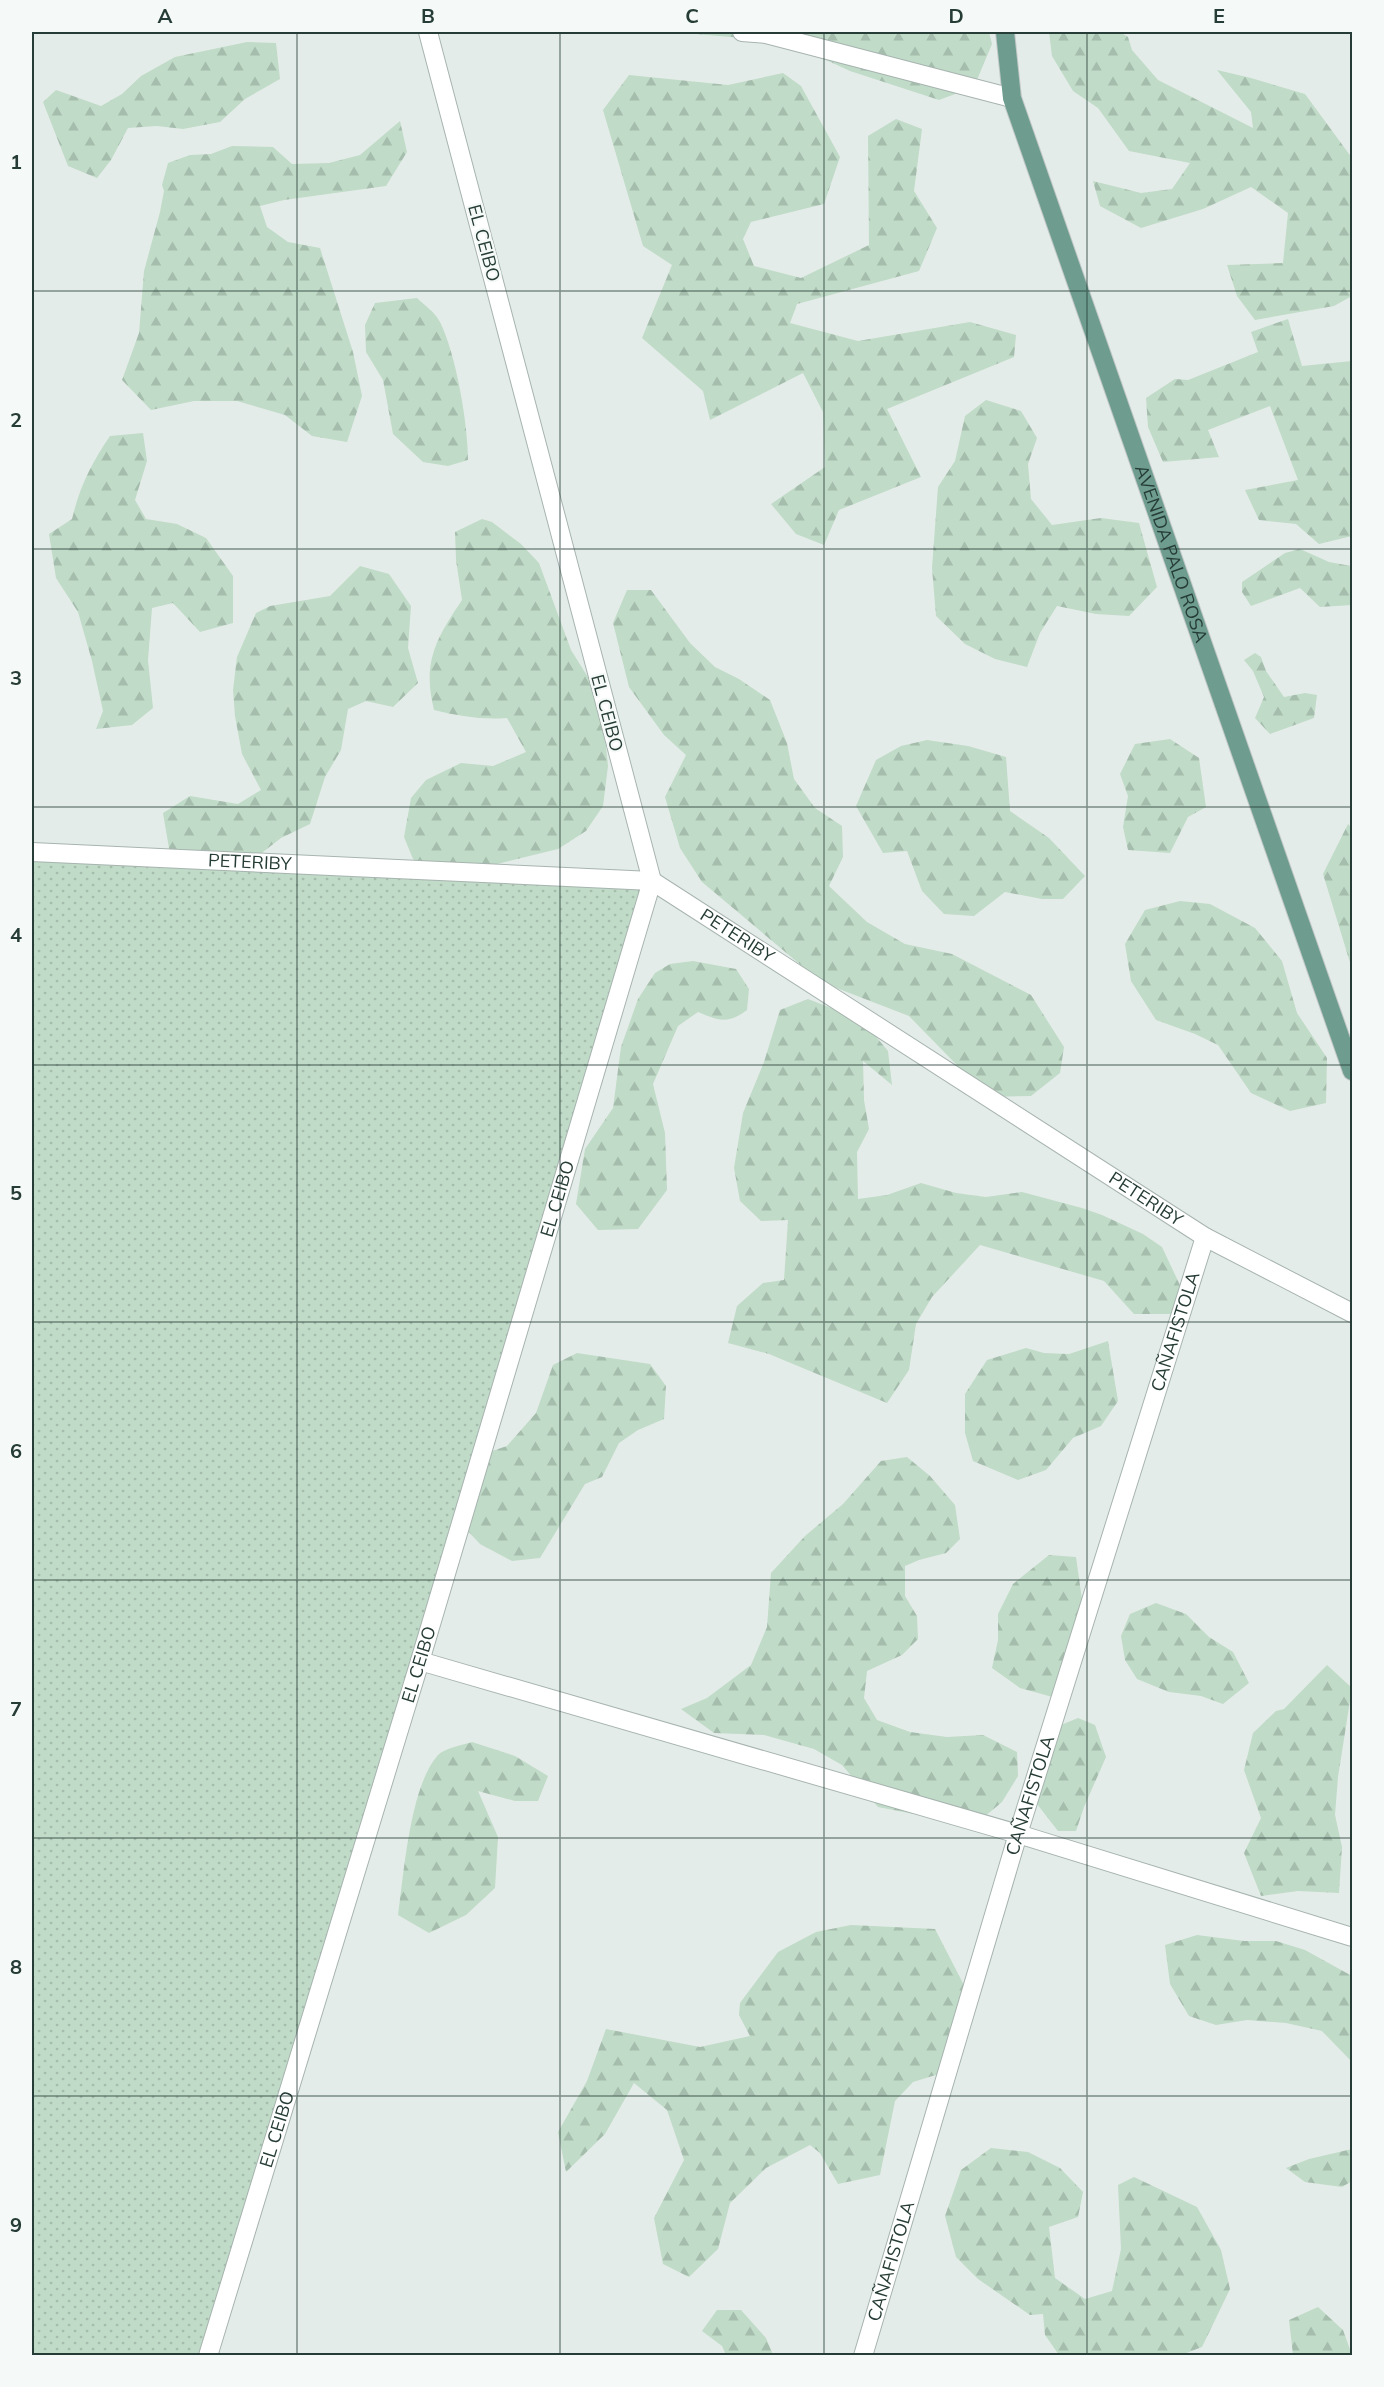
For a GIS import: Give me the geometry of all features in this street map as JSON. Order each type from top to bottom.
[{"type":"main road","name":"AVENIDA PALO ROSA","points":[[1005,32],[1012,98],[1353,1071]]},
{"type":"street","name":"EL CEIBO","points":[[208,2355],[420,1661],[652,881],[428,32]]},
{"type":"street","points":[[742,32],[766,34],[1012,98]]},
{"type":"street","name":"PETERIBY","points":[[32,852],[652,881],[1205,1238],[1353,1313]]},
{"type":"street","name":"CAÑAFISTOLA","points":[[863,2355],[1018,1834],[1205,1238]]},
{"type":"street","points":[[420,1661],[1018,1834],[1353,1937]]},
{"type":"green space","points":[[693,32],[989,32],[992,44],[974,87],[939,100],[850,71],[776,37],[743,38]]},
{"type":"green space","points":[[1049,32],[1120,32],[1128,37],[1132,50],[1158,80],[1253,128],[1251,112],[1217,70],[1305,94],[1352,158],[1352,296],[1334,306],[1255,320],[1237,296],[1227,265],[1283,263],[1288,213],[1251,187],[1203,209],[1141,228],[1100,206],[1093,181],[1141,193],[1172,189],[1190,163],[1129,151],[1098,108],[1073,91],[1052,56]]},
{"type":"green space","points":[[247,42],[276,43],[280,79],[245,99],[220,122],[183,129],[157,126],[128,128],[111,160],[97,178],[68,166],[43,102],[56,90],[101,106],[122,94],[141,76],[175,57]]},
{"type":"green space","points":[[783,73],[801,86],[840,157],[824,204],[751,222],[743,239],[754,266],[801,278],[869,245],[868,136],[896,119],[922,129],[914,191],[937,228],[919,271],[797,304],[790,323],[858,341],[970,322],[1016,335],[1014,357],[887,409],[921,477],[839,510],[824,545],[796,534],[771,504],[825,467],[823,412],[803,373],[710,420],[703,391],[642,338],[672,265],[643,246],[603,110],[629,75],[728,85]]},
{"type":"green space","points":[[400,121],[407,152],[386,186],[284,200],[260,206],[267,227],[288,242],[320,248],[353,352],[362,396],[347,442],[312,436],[285,415],[237,401],[194,401],[151,410],[122,380],[139,333],[144,271],[160,212],[164,191],[162,185],[168,163],[190,155],[211,154],[232,146],[273,147],[292,164],[329,163],[360,155]]},
{"type":"green space","points":[[417,298],[440,322],[451,352],[460,389],[468,460],[448,466],[423,462],[393,434],[383,380],[366,352],[365,325],[375,303]]},
{"type":"green space","points":[[1288,319],[1302,366],[1352,361],[1352,536],[1319,544],[1296,524],[1259,520],[1245,490],[1298,480],[1270,406],[1208,430],[1219,457],[1163,462],[1148,427],[1146,398],[1175,379],[1188,380],[1258,352],[1251,332]]},
{"type":"green space","points":[[986,400],[1021,411],[1037,438],[1028,464],[1031,499],[1052,525],[1101,518],[1139,523],[1157,587],[1129,616],[1096,614],[1057,606],[1040,633],[1027,667],[995,659],[965,644],[936,616],[932,568],[938,487],[955,461],[965,416]]},
{"type":"green space","points":[[143,433],[147,461],[135,500],[146,519],[177,524],[206,538],[233,576],[233,623],[200,632],[173,603],[152,608],[148,660],[153,708],[132,725],[96,729],[103,711],[92,661],[78,612],[56,578],[49,534],[72,519],[87,476],[110,436]]},
{"type":"green space","points":[[482,519],[492,522],[521,544],[539,563],[571,650],[591,682],[603,718],[608,766],[603,806],[586,831],[558,849],[489,866],[437,873],[413,859],[404,837],[411,798],[426,780],[461,763],[493,766],[526,752],[507,718],[470,717],[434,710],[430,678],[434,652],[445,627],[462,600],[456,560],[455,532]]},
{"type":"green space","points":[[1300,549],[1329,562],[1351,566],[1352,605],[1320,607],[1300,588],[1251,606],[1242,592],[1242,582],[1285,553]]},
{"type":"green space","points":[[360,566],[389,574],[411,606],[408,648],[418,683],[393,707],[366,701],[348,709],[341,750],[325,777],[310,824],[281,838],[245,866],[171,860],[163,813],[190,796],[238,804],[261,790],[242,754],[233,690],[237,657],[256,613],[270,606],[330,596]]},
{"type":"green space","points":[[627,590],[651,590],[690,643],[715,667],[739,679],[770,700],[787,743],[794,779],[815,808],[842,826],[843,857],[829,886],[867,922],[905,944],[952,954],[1031,995],[1064,1047],[1060,1073],[1031,1096],[988,1097],[909,1016],[821,982],[702,882],[680,848],[665,797],[686,755],[664,735],[629,687],[613,623]]},
{"type":"green space","points":[[1255,653],[1261,657],[1266,671],[1284,697],[1305,693],[1317,695],[1314,718],[1270,734],[1255,718],[1264,697],[1253,671],[1244,660]]},
{"type":"green space","points":[[1170,739],[1199,758],[1206,807],[1188,817],[1170,853],[1128,850],[1123,827],[1128,796],[1120,774],[1135,744]]},
{"type":"green space","points":[[927,740],[968,746],[1006,757],[1010,811],[1049,838],[1085,876],[1063,899],[1042,899],[1005,892],[974,916],[944,914],[922,891],[907,851],[883,853],[856,806],[876,760],[901,746]]},
{"type":"green space","points":[[1348,824],[1352,828],[1352,969],[1323,874]]},
{"type":"green space","points":[[32,852],[652,881],[208,2355],[32,2356]]},
{"type":"green space","points":[[1180,901],[1210,904],[1255,928],[1282,961],[1297,1013],[1327,1058],[1326,1103],[1290,1111],[1251,1093],[1218,1045],[1156,1020],[1131,981],[1125,944],[1145,910]]},
{"type":"green space","points":[[693,961],[736,969],[749,989],[747,1010],[723,1020],[698,1012],[678,1026],[653,1084],[665,1133],[667,1190],[638,1229],[598,1230],[576,1204],[585,1149],[613,1108],[621,1047],[638,999],[655,973],[670,964]]},
{"type":"green space","points":[[808,999],[862,1020],[888,1051],[892,1085],[863,1061],[864,1100],[869,1129],[857,1152],[858,1199],[887,1195],[921,1183],[956,1193],[986,1197],[1022,1192],[1102,1215],[1143,1234],[1162,1247],[1186,1298],[1177,1314],[1134,1314],[1104,1281],[980,1245],[932,1297],[916,1324],[909,1370],[887,1403],[769,1354],[728,1343],[737,1306],[763,1283],[784,1280],[788,1220],[761,1221],[740,1201],[734,1168],[743,1113],[764,1062],[780,1010]]},
{"type":"green space","points":[[1108,1341],[1118,1401],[1101,1426],[1073,1438],[1046,1470],[1018,1480],[973,1461],[965,1433],[965,1394],[987,1360],[1026,1348],[1044,1353],[1069,1354]]},
{"type":"green space","points":[[577,1353],[650,1364],[666,1386],[664,1419],[638,1430],[619,1443],[602,1477],[585,1484],[540,1558],[512,1561],[480,1544],[454,1516],[471,1458],[507,1446],[536,1413],[553,1365]]},
{"type":"green space","points":[[907,1457],[930,1476],[955,1505],[960,1539],[946,1553],[905,1566],[905,1596],[917,1616],[918,1639],[902,1655],[867,1671],[864,1698],[877,1720],[910,1732],[947,1737],[983,1735],[1017,1752],[1018,1776],[1002,1802],[984,1817],[960,1823],[878,1807],[842,1765],[814,1749],[764,1735],[714,1733],[681,1709],[707,1698],[751,1665],[767,1627],[771,1573],[805,1536],[843,1504],[881,1461]]},
{"type":"green space","points":[[1049,1555],[1076,1557],[1087,1635],[1056,1698],[1020,1688],[992,1668],[998,1640],[998,1614],[1013,1584]]},
{"type":"green space","points":[[1156,1603],[1186,1614],[1209,1637],[1233,1652],[1249,1683],[1223,1704],[1201,1696],[1169,1692],[1137,1679],[1125,1660],[1121,1636],[1130,1614]]},
{"type":"green space","points":[[1327,1665],[1352,1688],[1338,1777],[1335,1815],[1342,1847],[1339,1893],[1298,1891],[1261,1896],[1244,1853],[1261,1818],[1244,1770],[1253,1733],[1276,1711],[1284,1709]]},
{"type":"green space","points":[[1078,1718],[1095,1725],[1106,1757],[1076,1831],[1058,1831],[1037,1804],[1043,1772],[1061,1725]]},
{"type":"green space","points":[[472,1742],[515,1756],[548,1776],[538,1801],[515,1801],[478,1791],[498,1837],[495,1888],[466,1915],[429,1933],[398,1915],[415,1808],[428,1769],[438,1755]]},
{"type":"green space","points":[[851,1925],[935,1929],[967,1991],[952,2070],[913,2082],[895,2101],[880,2175],[838,2184],[820,2153],[810,2145],[766,2168],[730,2203],[718,2249],[689,2277],[663,2264],[654,2218],[684,2160],[667,2110],[634,2083],[605,2134],[566,2172],[558,2132],[587,2081],[606,2029],[700,2047],[750,2036],[739,2015],[740,2003],[778,1952],[816,1932]]},
{"type":"green space","points":[[1197,1935],[1244,1941],[1276,1941],[1305,1950],[1352,1976],[1352,2068],[1351,2061],[1322,2031],[1286,2023],[1247,2020],[1216,2025],[1189,2016],[1170,1984],[1165,1945]]},
{"type":"green space","points":[[991,2148],[1028,2152],[1060,2168],[1083,2192],[1078,2217],[1049,2227],[1055,2278],[1085,2299],[1112,2291],[1121,2249],[1118,2185],[1134,2177],[1197,2207],[1221,2250],[1230,2289],[1202,2347],[1181,2355],[1059,2355],[1045,2335],[1043,2314],[1030,2315],[978,2279],[956,2257],[945,2216],[961,2170]]},
{"type":"green space","points":[[1352,2149],[1352,2181],[1342,2187],[1305,2182],[1286,2168],[1309,2159]]},
{"type":"green space","points":[[1318,2307],[1343,2330],[1352,2355],[1293,2355],[1289,2320]]},
{"type":"green space","points":[[717,2310],[741,2310],[766,2338],[773,2355],[726,2355],[722,2346],[702,2331]]}]
